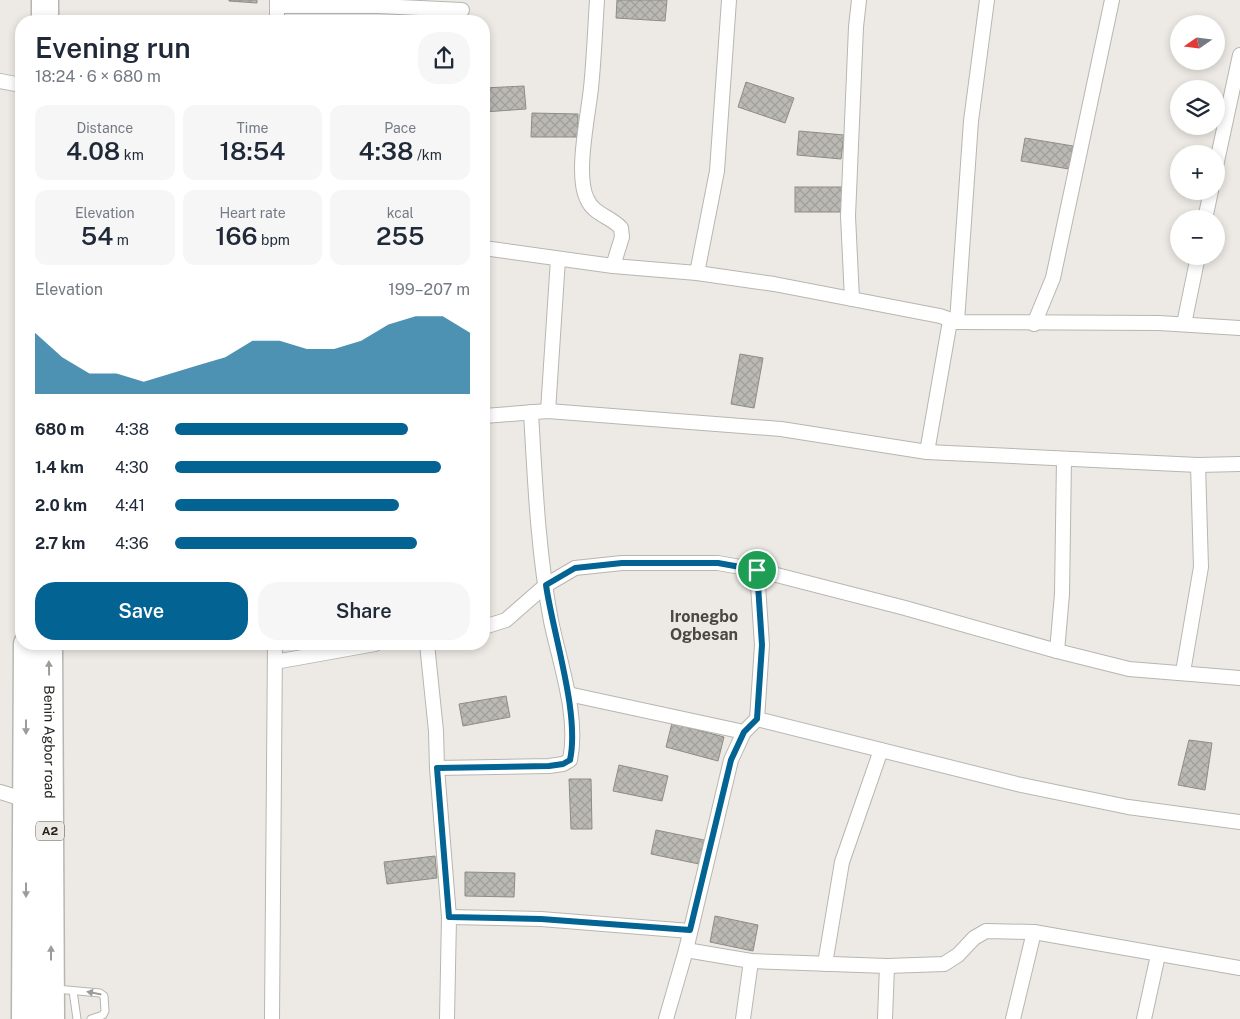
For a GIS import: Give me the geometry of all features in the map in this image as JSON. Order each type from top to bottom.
[{"type":"highway","points":[[29,0],[29,15]]},
{"type":"highway","points":[[45,0],[45,15]]},
{"type":"highway","name":"Benin Agbor road","points":[[25,1019],[26,650]]},
{"type":"highway","name":"Benin Agbor road","points":[[49,650],[62,990],[51,1019]]},
{"type":"street","points":[[597,0],[594,56],[581,174],[586,198],[600,216],[609,218],[621,228],[622,237],[613,266]]},
{"type":"street","points":[[697,273],[717,171],[729,0]]},
{"type":"street","points":[[852,299],[848,216],[856,27],[859,0]]},
{"type":"street","points":[[927,452],[954,322],[971,121],[987,0]]},
{"type":"street","points":[[1034,324],[1053,278],[1112,0]]},
{"type":"street","points":[[277,3],[462,10]]},
{"type":"street","points":[[1221,145],[1240,55]]},
{"type":"street","points":[[0,81],[15,84]]},
{"type":"street","points":[[490,249],[613,266],[697,273],[774,284],[940,316],[954,322],[1184,324],[1240,328]]},
{"type":"street","points":[[548,411],[558,259]]},
{"type":"street","points":[[1184,324],[1196,265]]},
{"type":"street","points":[[490,415],[548,411],[781,430],[927,452],[1064,460],[1198,465],[1240,464]]},
{"type":"street","points":[[437,768],[563,764],[570,760],[573,747],[568,694],[551,620],[539,540],[531,412]]},
{"type":"street","points":[[1057,651],[1062,586],[1064,460]]},
{"type":"street","points":[[1183,672],[1200,567],[1198,465]]},
{"type":"street","points":[[490,625],[506,620],[546,585],[575,568],[622,563],[718,563],[757,570],[905,608],[1057,651],[1129,668],[1240,678]]},
{"type":"street","points":[[666,1019],[686,950],[731,760],[744,732],[757,719],[762,645],[757,570]]},
{"type":"street","points":[[272,1019],[275,650]]},
{"type":"street","points":[[275,662],[342,650]]},
{"type":"street","points":[[428,650],[436,731],[437,768],[449,917],[447,1019]]},
{"type":"street","points":[[568,694],[744,732]]},
{"type":"street","points":[[757,719],[1017,784],[1128,807],[1240,822]]},
{"type":"street","points":[[825,964],[842,862],[881,750]]},
{"type":"street","points":[[0,792],[26,800]]},
{"type":"street","points":[[449,917],[541,919],[690,930]]},
{"type":"street","points":[[686,950],[751,961],[887,966],[944,964],[958,955],[974,938],[986,931],[1034,932],[1240,968]]},
{"type":"street","points":[[1013,1019],[1034,932]]},
{"type":"street","points":[[1144,1019],[1158,955]]},
{"type":"street","points":[[743,1019],[751,961]]},
{"type":"street","points":[[885,1019],[887,966]]},
{"type":"lane","points":[[62,990],[77,1019]]},
{"type":"lane","points":[[62,990],[100,993],[104,996],[106,1011],[104,1015],[91,1019]]},
{"type":"building","points":[[257,0],[257,3],[229,1]]},
{"type":"building","points":[[617,0],[667,0],[665,21],[616,18]]},
{"type":"building","points":[[408,11],[440,15],[407,15]]},
{"type":"building","points":[[746,82],[794,98],[785,123],[738,107]]},
{"type":"building","points":[[524,86],[526,109],[490,112],[490,88]]},
{"type":"building","points":[[532,113],[578,114],[578,137],[531,137]]},
{"type":"building","points":[[799,131],[844,135],[841,159],[797,155]]},
{"type":"building","points":[[1025,138],[1073,146],[1069,169],[1021,161]]},
{"type":"building","points":[[795,187],[844,187],[844,212],[795,212]]},
{"type":"building","points":[[740,354],[763,358],[754,408],[731,404]]},
{"type":"building","points":[[506,696],[510,717],[463,726],[459,704]]},
{"type":"building","points":[[672,723],[724,737],[718,761],[666,747]]},
{"type":"building","points":[[1189,740],[1212,743],[1205,790],[1178,785]]},
{"type":"building","points":[[619,765],[668,776],[662,801],[613,791]]},
{"type":"building","points":[[569,779],[591,779],[592,829],[571,829]]},
{"type":"building","points":[[656,830],[704,840],[699,864],[651,854]]},
{"type":"building","points":[[435,856],[437,878],[387,884],[384,862]]},
{"type":"building","points":[[465,872],[515,873],[514,897],[465,896]]},
{"type":"building","points":[[715,916],[758,925],[753,951],[710,942]]},
{"type":"district","name":"Ironegbo Ogbesan","points":[[704,625]]},
{"type":"route","points":[[622,563],[718,563],[757,570],[762,645],[757,719],[744,732],[731,760],[690,930],[541,919],[449,917],[437,768],[549,766],[563,764],[570,760],[573,747],[568,694],[551,620],[546,585],[575,568],[622,563]]}]
